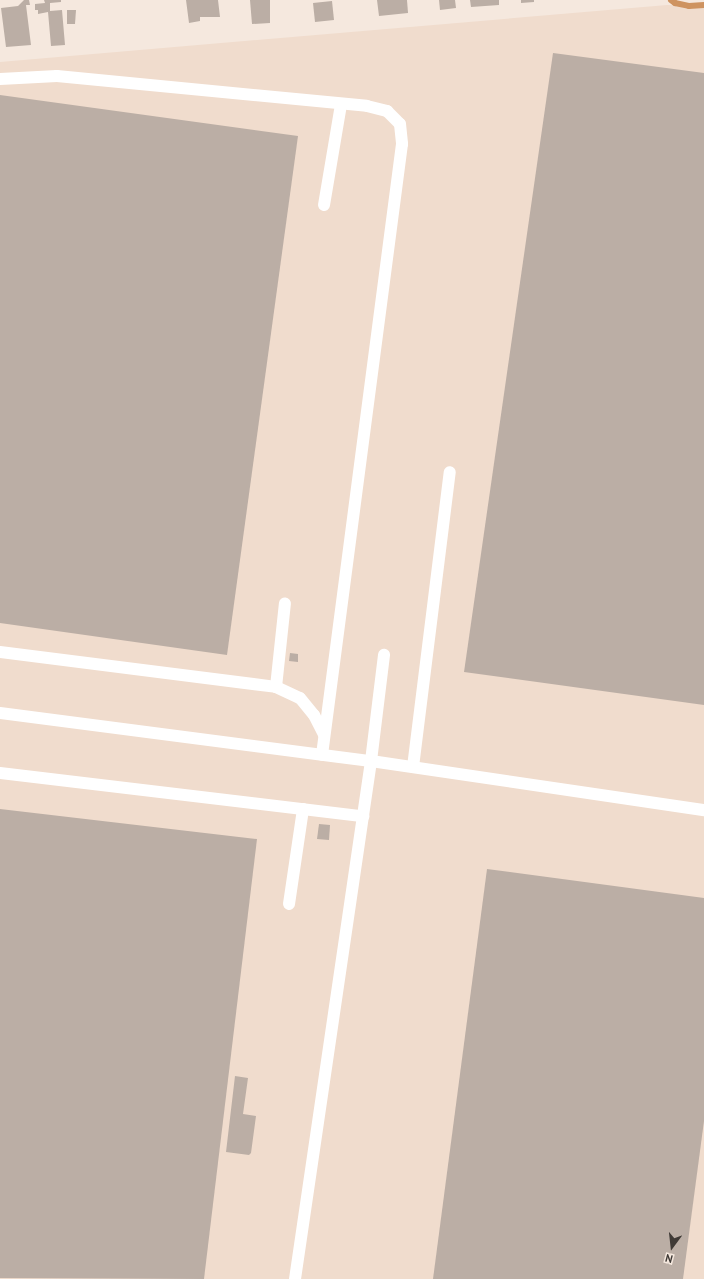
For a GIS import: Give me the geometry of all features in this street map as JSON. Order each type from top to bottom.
[{"type":"lane","points":[[0,79],[57,76],[367,106],[387,111],[400,124],[402,144],[322,755]]},
{"type":"lane","points":[[324,205],[341,104]]},
{"type":"lane","points":[[413,767],[450,472]]},
{"type":"lane","points":[[276,687],[285,603]]},
{"type":"lane","points":[[0,652],[276,687],[300,698],[314,715],[324,735]]},
{"type":"lane","points":[[295,1279],[371,761],[384,655]]},
{"type":"lane","points":[[0,713],[371,761],[704,810]]},
{"type":"lane","points":[[0,773],[363,816]]},
{"type":"lane","points":[[290,904],[303,809]]},
{"type":"shaded area","points":[[667,5],[704,6],[704,1279],[0,1279],[0,62]]},
{"type":"building","points":[[24,0],[29,0],[30,5],[26,5],[31,45],[6,47],[1,8],[18,6]]},
{"type":"building","points":[[44,0],[61,0],[61,2],[50,3],[50,11],[62,10],[65,45],[51,46],[48,12],[38,14],[38,10],[35,10],[35,4],[45,3]]},
{"type":"building","points":[[186,0],[218,0],[220,17],[200,17],[200,21],[189,23]]},
{"type":"building","points":[[250,0],[270,0],[270,23],[252,24]]},
{"type":"building","points":[[377,0],[407,0],[408,13],[379,16]]},
{"type":"building","points":[[439,0],[455,0],[456,8],[440,10]]},
{"type":"building","points":[[470,0],[499,0],[499,5],[471,7]]},
{"type":"building","points":[[521,0],[534,0],[534,2],[521,3]]},
{"type":"building","points":[[332,1],[334,20],[315,22],[313,3]]},
{"type":"building","points":[[67,10],[76,10],[75,24],[67,24]]},
{"type":"building","points":[[553,53],[704,73],[704,705],[464,672]]},
{"type":"building","points":[[0,95],[298,136],[227,655],[0,623]]},
{"type":"building","points":[[290,653],[298,654],[298,662],[289,661]]},
{"type":"building","points":[[0,809],[257,839],[204,1279],[0,1278]]},
{"type":"building","points":[[319,824],[330,825],[329,840],[317,839]]},
{"type":"building","points":[[487,869],[704,898],[704,1121],[683,1279],[433,1279]]},
{"type":"building","points":[[235,1076],[248,1078],[243,1114],[256,1116],[251,1153],[249,1155],[226,1152]]},
{"type":"waterway","points":[[671,0],[675,3],[689,6],[704,5]]}]
